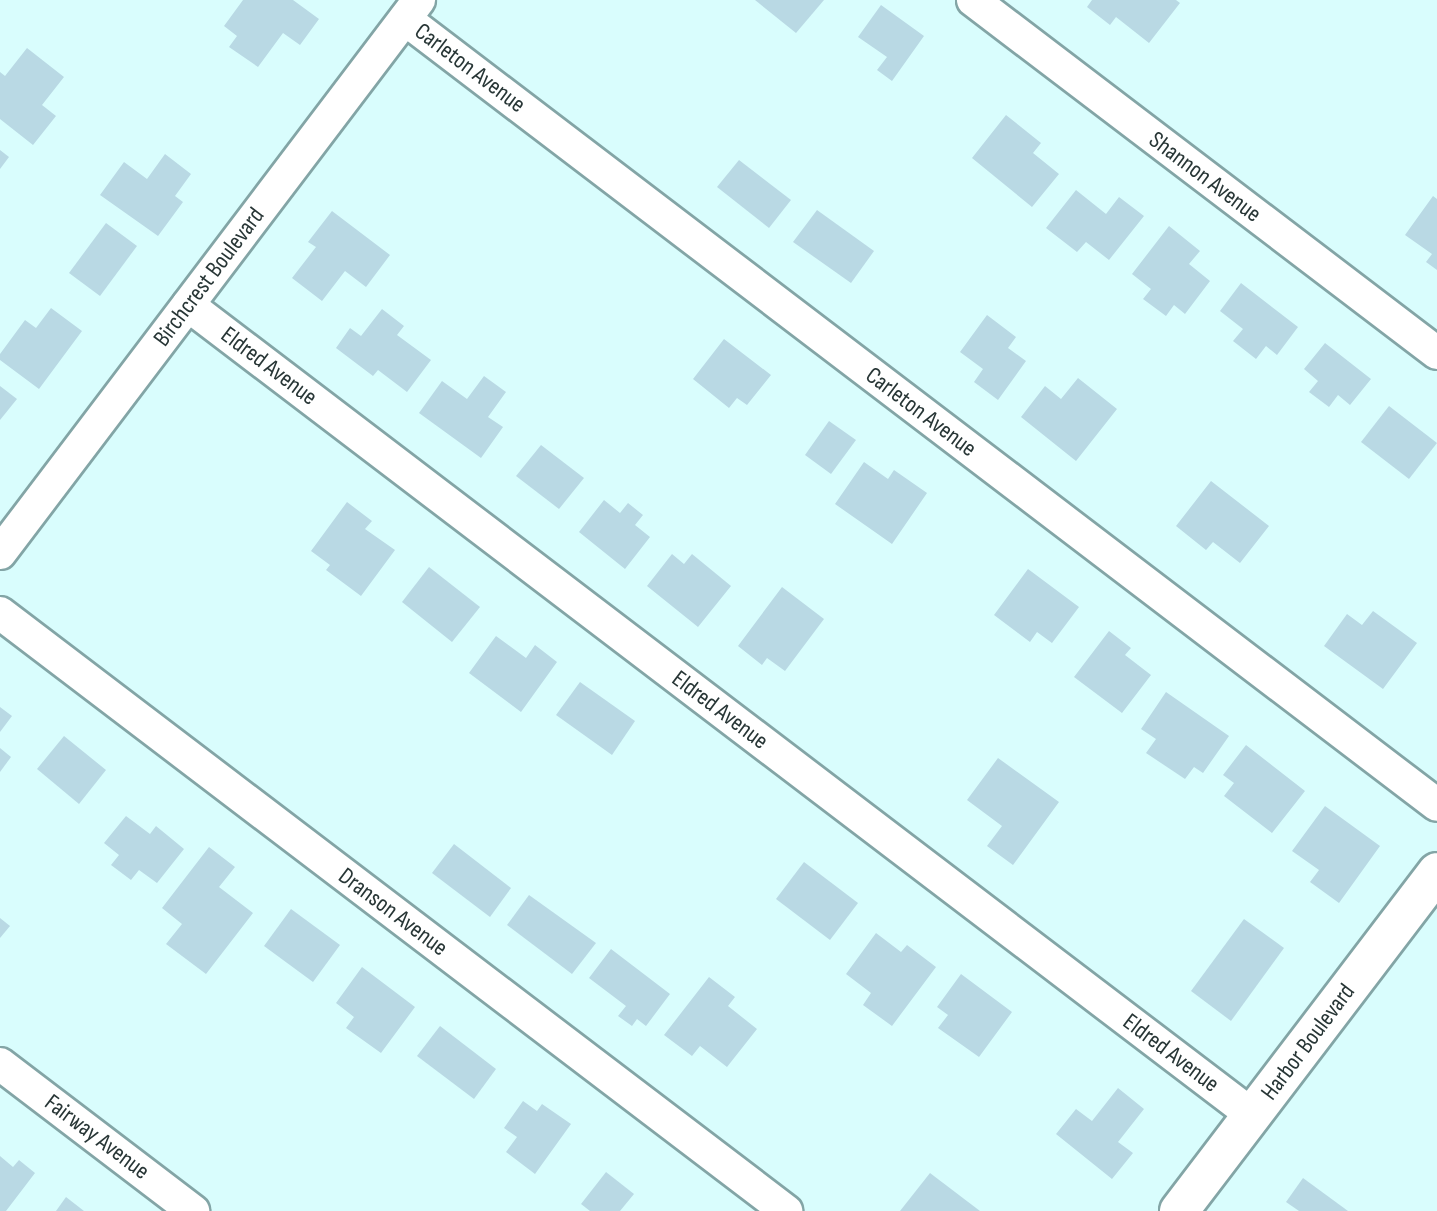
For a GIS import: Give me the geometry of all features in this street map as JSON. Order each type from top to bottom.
[{"type":"street","name":"Shannon Avenue","points":[[973,0],[1437,353]]},
{"type":"street","name":"Birchcrest Boulevard","points":[[0,553],[412,9]]},
{"type":"street","name":"Carleton Avenue","points":[[412,9],[1437,805]]},
{"type":"street","name":"Eldred Avenue","points":[[188,305],[1252,1115]]},
{"type":"street","name":"Dranson Avenue","points":[[0,613],[786,1211]]},
{"type":"street","name":"Harbor Boulevard","points":[[1179,1211],[1437,872]]},
{"type":"street","name":"Fairway Avenue","points":[[0,1064],[193,1211]]},
{"type":"building","points":[[243,0],[293,0],[319,19],[300,45],[283,33],[258,67],[229,47],[237,36],[224,26]]},
{"type":"building","points":[[755,0],[824,0],[796,33]]},
{"type":"building","points":[[1092,0],[1176,0],[1180,3],[1149,43],[1116,17],[1110,25],[1087,7]]},
{"type":"building","points":[[881,5],[924,36],[892,81],[877,70],[887,57],[858,37]]},
{"type":"building","points":[[27,48],[64,77],[42,105],[56,116],[33,145],[0,119],[0,72],[5,76]]},
{"type":"building","points":[[1006,115],[1041,143],[1033,153],[1059,174],[1032,207],[972,158]]},
{"type":"building","points":[[0,150],[9,157],[0,169]]},
{"type":"building","points":[[165,154],[191,174],[175,196],[183,202],[158,236],[100,195],[124,162],[147,179]]},
{"type":"building","points":[[739,160],[791,200],[769,228],[717,187]]},
{"type":"building","points":[[1076,190],[1106,214],[1119,197],[1144,216],[1109,260],[1086,242],[1077,252],[1046,228]]},
{"type":"building","points":[[1433,196],[1437,199],[1437,270],[1426,262],[1432,254],[1405,235]]},
{"type":"building","points":[[817,210],[874,251],[851,283],[793,242]]},
{"type":"building","points":[[332,211],[390,255],[366,287],[345,271],[322,301],[292,278],[316,247],[308,242]]},
{"type":"building","points":[[106,223],[137,246],[100,296],[69,273]]},
{"type":"building","points":[[1169,226],[1200,251],[1189,264],[1210,281],[1185,314],[1174,305],[1166,316],[1143,299],[1151,289],[1132,274]]},
{"type":"building","points":[[1241,283],[1298,327],[1277,355],[1266,346],[1256,359],[1233,341],[1243,329],[1220,311]]},
{"type":"building","points":[[51,308],[82,331],[39,389],[0,360],[0,354],[25,320],[36,328]]},
{"type":"building","points":[[382,309],[404,326],[397,335],[431,360],[407,392],[378,370],[373,376],[336,348],[350,328],[361,336]]},
{"type":"building","points":[[987,315],[1016,337],[1008,348],[1026,361],[998,400],[974,382],[983,369],[960,352]]},
{"type":"building","points":[[724,339],[771,375],[747,405],[737,398],[729,408],[693,379]]},
{"type":"building","points":[[1325,343],[1371,379],[1350,405],[1338,395],[1329,407],[1309,392],[1318,381],[1304,369]]},
{"type":"building","points":[[484,376],[506,392],[488,417],[503,427],[481,458],[419,413],[442,381],[467,399]]},
{"type":"building","points":[[1078,378],[1117,409],[1076,461],[1021,417],[1045,386],[1061,399]]},
{"type":"building","points":[[0,386],[17,399],[0,420]]},
{"type":"building","points":[[1389,406],[1437,443],[1409,479],[1361,442]]},
{"type":"building","points":[[829,421],[856,440],[831,474],[805,455]]},
{"type":"building","points":[[541,445],[584,478],[559,509],[516,476]]},
{"type":"building","points":[[864,462],[888,479],[894,470],[927,493],[892,544],[835,504]]},
{"type":"building","points":[[1211,481],[1269,526],[1240,563],[1213,542],[1206,550],[1176,526]]},
{"type":"building","points":[[604,500],[620,513],[628,503],[643,515],[635,525],[650,537],[625,569],[579,532]]},
{"type":"building","points":[[347,502],[372,521],[365,529],[395,550],[361,596],[326,570],[330,565],[311,551]]},
{"type":"building","points":[[672,554],[684,564],[692,554],[731,586],[698,627],[647,586]]},
{"type":"building","points":[[429,567],[480,607],[452,642],[402,602]]},
{"type":"building","points":[[1028,569],[1079,607],[1052,643],[1037,632],[1030,642],[994,615]]},
{"type":"building","points":[[782,587],[824,619],[785,671],[767,658],[762,665],[738,646]]},
{"type":"building","points":[[1373,611],[1417,643],[1383,689],[1324,646],[1347,614],[1362,625]]},
{"type":"building","points":[[1109,631],[1131,648],[1125,655],[1151,675],[1122,713],[1074,677]]},
{"type":"building","points":[[496,636],[526,658],[535,645],[557,662],[521,712],[469,673]]},
{"type":"building","points":[[580,682],[635,721],[612,755],[556,715]]},
{"type":"building","points":[[1166,692],[1229,736],[1203,773],[1194,767],[1185,779],[1146,753],[1156,739],[1141,729]]},
{"type":"building","points":[[0,707],[12,716],[0,732]]},
{"type":"building","points":[[64,736],[106,770],[79,804],[37,769]]},
{"type":"building","points":[[1246,745],[1305,791],[1272,833],[1224,796],[1234,783],[1223,775]]},
{"type":"building","points":[[0,748],[11,757],[0,772]]},
{"type":"building","points":[[998,758],[1059,802],[1013,865],[987,846],[1002,826],[967,800]]},
{"type":"building","points":[[1325,806],[1380,846],[1339,903],[1310,882],[1319,870],[1292,851]]},
{"type":"building","points":[[126,816],[150,834],[156,826],[184,849],[157,883],[139,870],[131,880],[111,865],[119,855],[104,843]]},
{"type":"building","points":[[454,844],[511,888],[490,917],[432,873]]},
{"type":"building","points":[[209,847],[235,867],[219,887],[253,913],[206,974],[166,944],[182,924],[162,908]]},
{"type":"building","points":[[804,862],[858,903],[830,940],[776,899]]},
{"type":"building","points":[[529,895],[596,943],[572,974],[507,925]]},
{"type":"building","points":[[291,909],[340,945],[313,982],[264,946]]},
{"type":"building","points":[[0,918],[10,926],[0,938]]},
{"type":"building","points":[[1244,919],[1284,948],[1231,1021],[1191,991]]},
{"type":"building","points":[[876,933],[901,952],[907,945],[936,967],[892,1026],[863,1005],[871,993],[846,974]]},
{"type":"building","points":[[611,949],[670,994],[646,1026],[637,1019],[632,1026],[618,1016],[626,1006],[589,978]]},
{"type":"building","points":[[362,967],[415,1007],[381,1053],[346,1028],[354,1017],[336,1003]]},
{"type":"building","points":[[961,974],[1012,1012],[979,1057],[938,1028],[948,1015],[937,1007]]},
{"type":"building","points":[[709,977],[735,997],[728,1006],[757,1029],[727,1067],[700,1046],[692,1056],[664,1035]]},
{"type":"building","points":[[440,1026],[496,1069],[474,1099],[417,1056]]},
{"type":"building","points":[[1118,1088],[1144,1109],[1118,1142],[1133,1153],[1112,1179],[1056,1134],[1076,1109],[1092,1121]]},
{"type":"building","points":[[523,1101],[537,1111],[542,1104],[571,1124],[535,1174],[506,1152],[517,1137],[504,1128]]},
{"type":"building","points":[[0,1156],[13,1167],[19,1160],[35,1173],[6,1211],[0,1211]]},
{"type":"building","points":[[606,1172],[634,1194],[620,1211],[590,1211],[581,1204]]},
{"type":"building","points":[[930,1173],[980,1211],[900,1211]]},
{"type":"building","points":[[1303,1178],[1348,1211],[1299,1211],[1286,1202]]},
{"type":"building","points":[[66,1197],[84,1211],[56,1211]]}]
